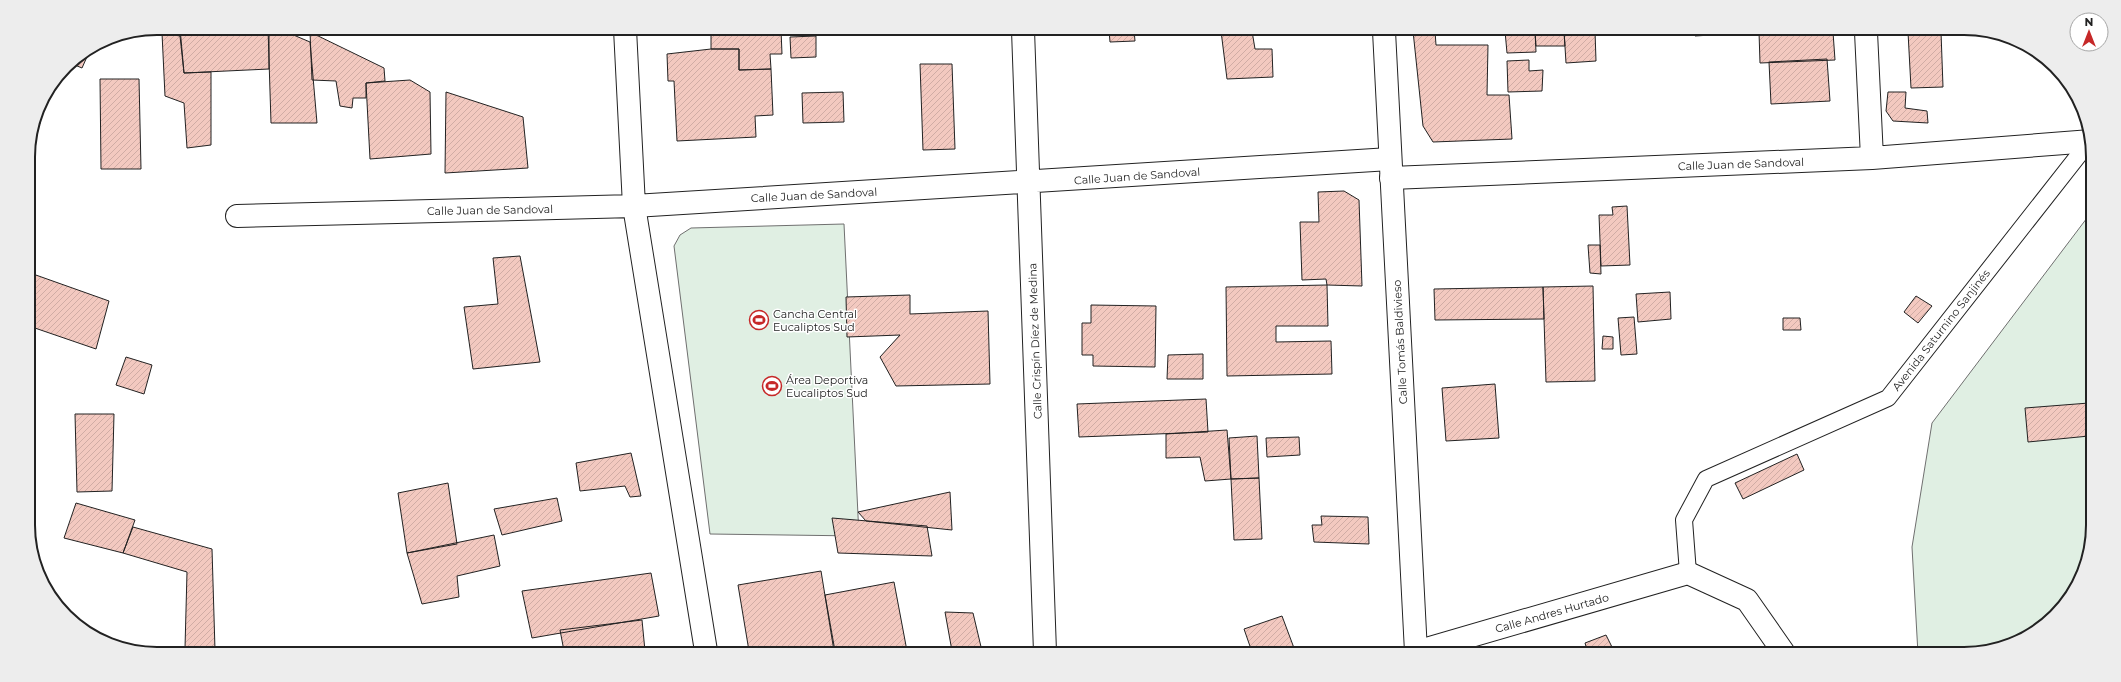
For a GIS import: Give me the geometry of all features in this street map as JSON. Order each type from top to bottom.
[{"type":"street","points":[[625,35],[634,206],[705,647]]},
{"type":"street","name":"Calle Crispín Díez de Medina","points":[[1023,35],[1030,183],[1045,647]]},
{"type":"street","name":"Calle Tomás Baldivieso","points":[[1384,35],[1416,647]]},
{"type":"street","points":[[1866,35],[1872,158]]},
{"type":"street","name":"Calle Juan de Sandoval","points":[[237,216],[634,206],[1030,183],[1390,168],[1872,158],[2085,142]]},
{"type":"street","points":[[1688,573],[1748,600],[1780,647]]},
{"type":"street","name":"Calle Andres Hurtado","points":[[1433,647],[1688,573]]},
{"type":"lane","name":"Avenida Saturnino Sanjinés","points":[[1688,573],[1684,520],[1706,479],[1888,398],[2085,148]]},
{"type":"green space","points":[[2086,219],[2086,525],[2082,556],[2077,571],[2065,593],[2044,617],[2025,631],[1995,643],[1972,647],[1918,647],[1912,547],[1932,423]]},
{"type":"green space","name":"Área Deportiva Eucaliptos Sud","points":[[844,224],[859,536],[710,534],[674,246],[680,235],[691,228]]},
{"type":"building","points":[[162,35],[180,36],[184,73],[211,72],[211,145],[187,148],[184,103],[165,96]]},
{"type":"building","points":[[181,35],[269,35],[269,69],[184,73]]},
{"type":"building","points":[[268,35],[294,35],[310,42],[317,123],[271,123]]},
{"type":"building","points":[[310,35],[316,35],[384,68],[385,81],[366,83],[366,98],[353,98],[352,108],[340,106],[336,81],[312,80]]},
{"type":"building","points":[[711,35],[781,35],[782,54],[770,54],[771,69],[739,70],[739,49],[711,49]]},
{"type":"building","points":[[1109,35],[1134,35],[1135,41],[1110,42]]},
{"type":"building","points":[[1222,35],[1253,35],[1255,49],[1272,49],[1273,77],[1227,79]]},
{"type":"building","points":[[1413,35],[1435,35],[1436,45],[1488,45],[1487,95],[1509,95],[1512,139],[1433,142],[1423,126]]},
{"type":"building","points":[[1505,35],[1535,35],[1536,52],[1507,53]]},
{"type":"building","points":[[1535,35],[1564,35],[1565,46],[1536,46]]},
{"type":"building","points":[[1564,35],[1595,35],[1596,61],[1566,63]]},
{"type":"building","points":[[1759,35],[1833,35],[1835,60],[1760,63]]},
{"type":"building","points":[[1908,35],[1941,35],[1943,87],[1911,88]]},
{"type":"building","points":[[816,36],[816,57],[791,58],[790,37]]},
{"type":"building","points":[[711,49],[739,49],[739,70],[771,69],[773,115],[755,116],[756,137],[677,141],[674,81],[668,81],[667,54]]},
{"type":"building","points":[[87,57],[82,68],[76,66]]},
{"type":"building","points":[[1827,59],[1830,101],[1771,104],[1769,62]]},
{"type":"building","points":[[1529,60],[1529,71],[1543,70],[1542,91],[1508,92],[1507,61]]},
{"type":"building","points":[[920,64],[952,64],[955,149],[923,150]]},
{"type":"building","points":[[100,79],[139,79],[141,169],[101,169]]},
{"type":"building","points":[[410,80],[430,92],[431,154],[370,159],[366,83]]},
{"type":"building","points":[[446,92],[523,117],[528,168],[445,173]]},
{"type":"building","points":[[843,92],[844,122],[803,123],[802,93]]},
{"type":"building","points":[[1888,92],[1906,92],[1905,108],[1927,111],[1928,123],[1893,121],[1886,111]]},
{"type":"building","points":[[1344,191],[1359,200],[1362,286],[1327,285],[1326,279],[1302,280],[1300,222],[1319,222],[1318,192]]},
{"type":"building","points":[[1627,206],[1630,265],[1601,266],[1599,215],[1613,215],[1612,207]]},
{"type":"building","points":[[1588,245],[1600,245],[1601,274],[1590,273]]},
{"type":"building","points":[[520,256],[540,362],[473,369],[464,307],[498,304],[493,258]]},
{"type":"building","points":[[35,275],[109,301],[96,349],[35,328]]},
{"type":"building","points":[[1327,285],[1328,326],[1276,326],[1276,342],[1331,341],[1332,374],[1227,376],[1226,287]]},
{"type":"building","points":[[1593,286],[1595,381],[1546,382],[1543,287]]},
{"type":"building","points":[[1543,287],[1544,319],[1435,320],[1434,289]]},
{"type":"building","points":[[1670,292],[1671,319],[1638,322],[1636,294]]},
{"type":"building","points":[[910,295],[910,314],[988,311],[990,384],[896,386],[880,357],[900,335],[847,337],[846,297]]},
{"type":"building","points":[[1916,296],[1932,306],[1918,323],[1904,312]]},
{"type":"building","points":[[1091,305],[1156,306],[1155,367],[1093,366],[1093,355],[1082,355],[1082,323],[1091,323]]},
{"type":"building","points":[[1634,317],[1637,354],[1621,355],[1618,318]]},
{"type":"building","points":[[1783,318],[1800,318],[1801,330],[1783,330]]},
{"type":"building","points":[[1603,336],[1613,337],[1613,349],[1602,349]]},
{"type":"building","points":[[1203,354],[1203,379],[1167,379],[1168,355]]},
{"type":"building","points":[[126,357],[152,365],[144,394],[116,385]]},
{"type":"building","points":[[1495,384],[1499,438],[1446,441],[1442,388]]},
{"type":"building","points":[[1206,399],[1208,432],[1079,437],[1077,404]]},
{"type":"building","points":[[2086,403],[2086,436],[2028,442],[2025,408]]},
{"type":"building","points":[[75,414],[114,414],[112,491],[77,492]]},
{"type":"building","points":[[1227,430],[1231,479],[1205,481],[1200,457],[1166,458],[1166,434]]},
{"type":"building","points":[[1257,436],[1259,478],[1231,479],[1229,438]]},
{"type":"building","points":[[1299,437],[1300,455],[1267,457],[1266,438]]},
{"type":"building","points":[[631,453],[641,496],[630,497],[625,486],[580,491],[576,463]]},
{"type":"building","points":[[1797,454],[1804,470],[1743,499],[1735,483]]},
{"type":"building","points":[[1259,478],[1262,539],[1234,540],[1231,479]]},
{"type":"building","points":[[448,483],[457,544],[407,553],[398,493]]},
{"type":"building","points":[[950,492],[952,530],[866,521],[858,512]]},
{"type":"building","points":[[557,498],[562,521],[502,535],[494,509]]},
{"type":"building","points":[[76,503],[135,520],[123,553],[64,538]]},
{"type":"building","points":[[1321,516],[1368,517],[1369,544],[1314,542],[1312,525],[1322,525]]},
{"type":"building","points":[[832,518],[927,526],[932,556],[838,553]]},
{"type":"building","points":[[133,527],[212,549],[215,647],[185,647],[187,572],[123,553]]},
{"type":"building","points":[[494,535],[500,566],[457,576],[459,597],[422,604],[407,553]]},
{"type":"building","points":[[821,571],[833,647],[748,647],[738,585]]},
{"type":"building","points":[[651,573],[659,616],[532,638],[522,591]]},
{"type":"building","points":[[894,582],[906,647],[834,647],[825,595]]},
{"type":"building","points":[[945,612],[973,613],[981,647],[951,647]]},
{"type":"building","points":[[1282,616],[1294,647],[1250,647],[1244,629]]},
{"type":"building","points":[[642,620],[645,647],[563,647],[560,630]]},
{"type":"building","points":[[1606,635],[1612,647],[1586,647],[1585,643]]},
{"type":"place","name":"Cancha Central Eucaliptos Sud","points":[[759,320]]},
{"type":"place","name":"Área Deportiva Eucaliptos Sud","points":[[772,386]]}]
